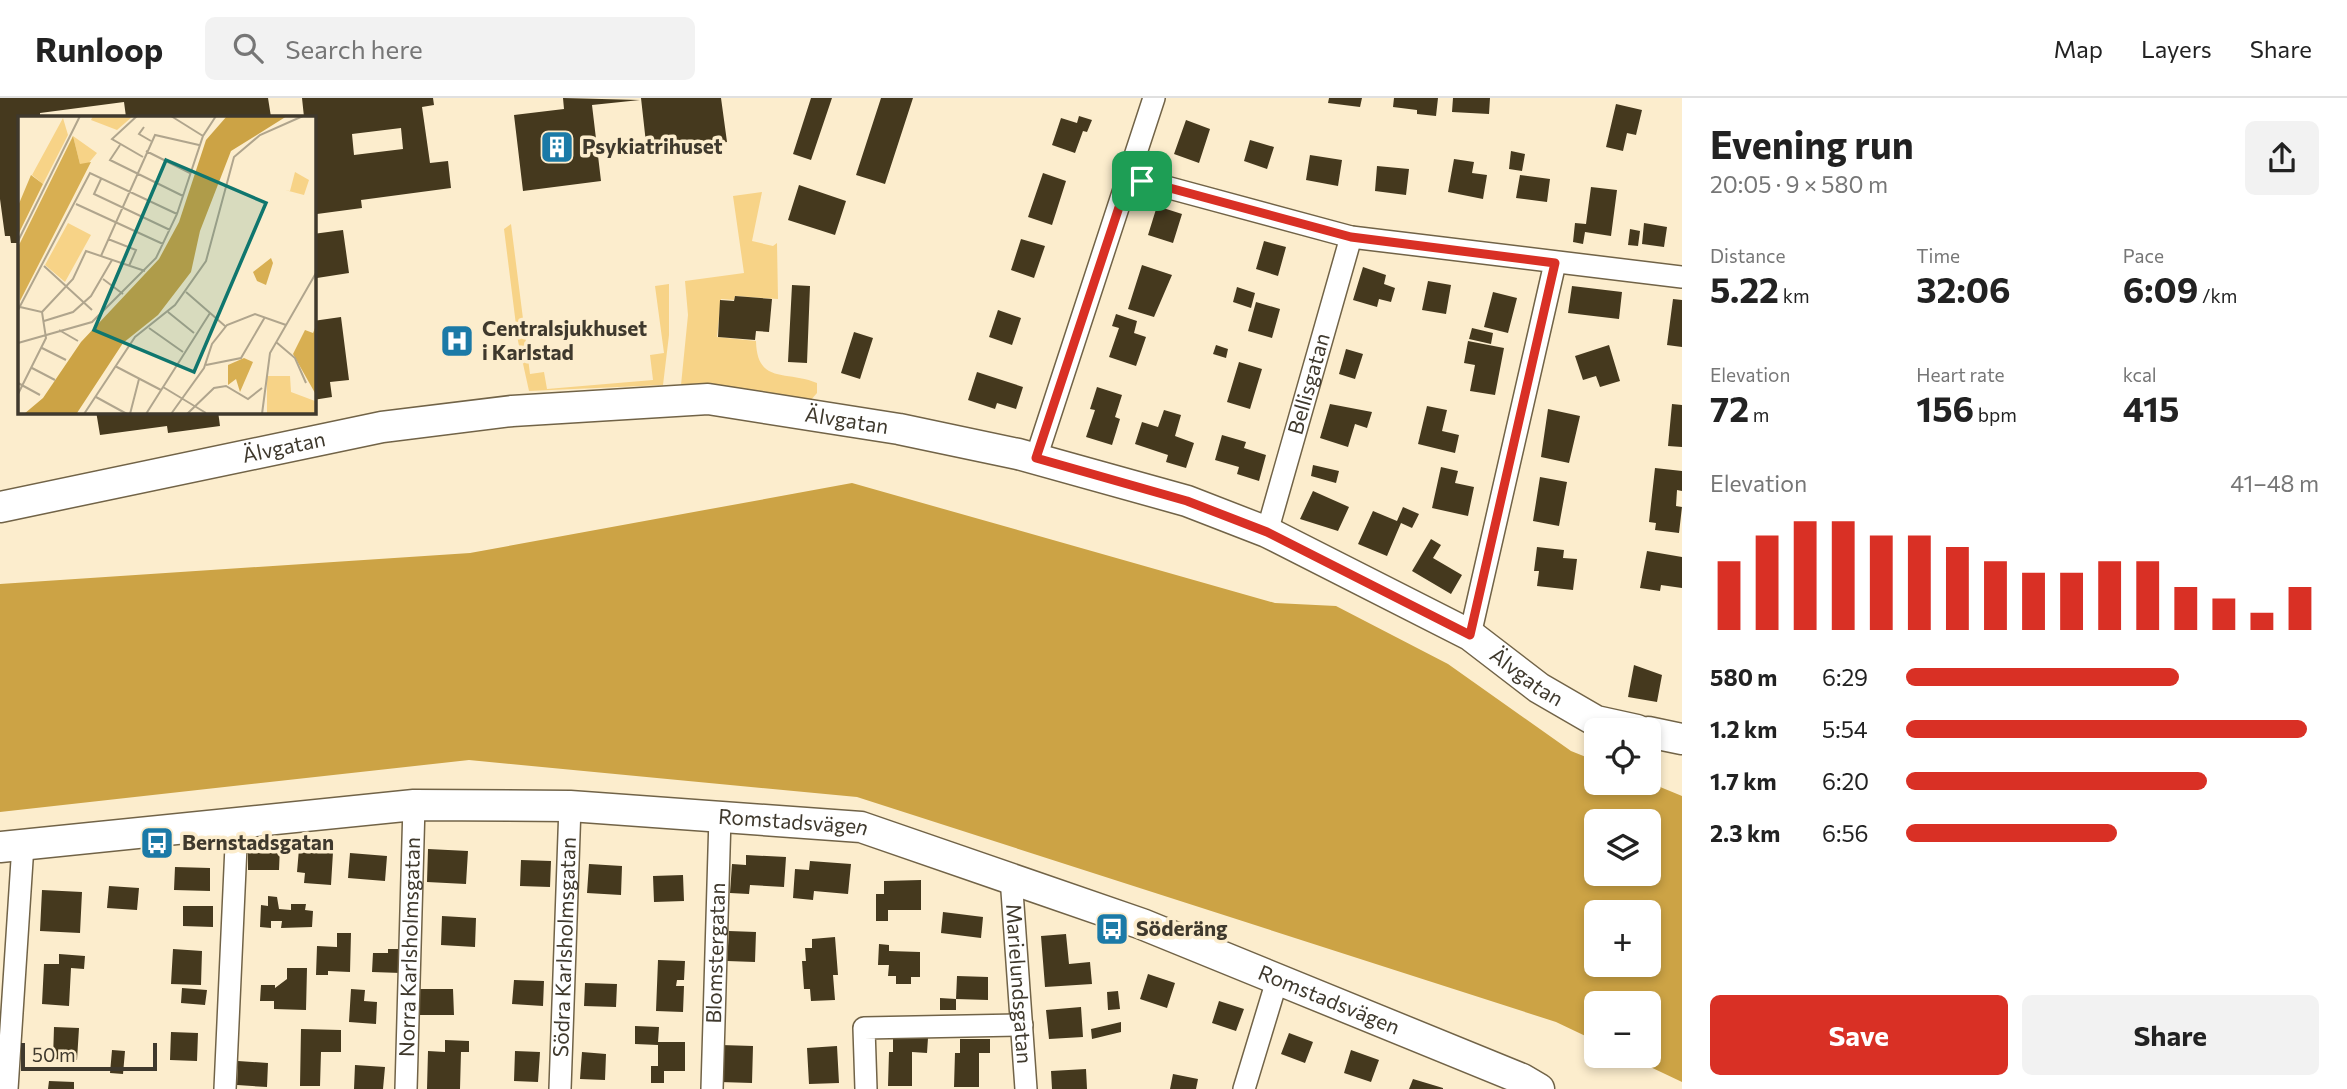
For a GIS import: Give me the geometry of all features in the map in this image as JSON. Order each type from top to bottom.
[{"type":"street","points":[[1036,458],[1154,98]]},
{"type":"street","points":[[1129,177],[1351,237],[1682,277]]},
{"type":"street","name":"Bellisgatan","points":[[1267,532],[1351,237]]},
{"type":"street","points":[[1470,635],[1555,263]]},
{"type":"street","name":"Älvgatan","points":[[0,507],[382,428],[512,411],[671,399],[708,399],[824,416],[1036,458],[1187,501],[1267,532],[1470,635],[1539,688],[1591,718]]},
{"type":"street","points":[[1661,735],[1682,739]]},
{"type":"street","name":"Romstadsvägen","points":[[12,846],[414,805],[570,806],[861,827],[1011,877],[1278,977],[1522,1079],[1539,1089]]},
{"type":"street","name":"Norra Karlsholmsgatan","points":[[406,1089],[414,805]]},
{"type":"street","name":"Södra Karlsholmsgatan","points":[[560,1089],[570,806]]},
{"type":"street","name":"Blomstergatan","points":[[712,1089],[720,817]]},
{"type":"street","points":[[225,1089],[237,824]]},
{"type":"street","points":[[7,1089],[12,846]]},
{"type":"street","name":"Marielundsgatan","points":[[1011,877],[1026,1089]]},
{"type":"street","points":[[1244,1089],[1278,977]]},
{"type":"street","points":[[866,1089],[863,1028],[1022,1025]]},
{"type":"shaded area","points":[[762,192],[752,241],[773,246],[777,243],[778,299],[735,296],[734,300],[721,299],[717,337],[756,341],[758,355],[768,370],[817,383],[817,393],[810,401],[681,385],[688,315],[685,281],[744,273],[733,196]]},
{"type":"shaded area","points":[[511,224],[530,374],[544,372],[547,389],[653,380],[650,355],[664,353],[655,286],[669,284],[669,335],[663,385],[529,391],[518,341],[504,229]]},
{"type":"shaded area","points":[[852,483],[1275,603],[1336,606],[1448,664],[1571,751],[1584,756],[1584,795],[1661,795],[1661,787],[1682,796],[1682,1082],[1652,1068],[1661,1068],[1661,991],[1584,991],[1584,1035],[1556,1022],[857,797],[469,760],[0,812],[0,584],[470,553]]},
{"type":"building","points":[[0,98],[268,98],[271,116],[126,116],[124,102],[40,113],[40,116],[18,116],[18,243],[11,243],[10,236],[5,236],[0,199]]},
{"type":"building","points":[[302,98],[433,98],[434,105],[422,107],[430,163],[448,161],[451,188],[361,200],[362,208],[317,214],[315,116],[304,116]],"holes":[[[401,128],[403,149],[354,155],[352,134]]]},
{"type":"building","name":"Psykiatrihuset","points":[[563,98],[640,100],[592,105],[601,181],[523,191],[514,115],[564,109]]},
{"type":"building","points":[[641,98],[721,98],[727,142],[647,152]]},
{"type":"building","points":[[811,98],[832,98],[811,160],[793,154]]},
{"type":"building","points":[[881,98],[913,98],[885,184],[856,175]]},
{"type":"building","points":[[1329,98],[1362,98],[1360,107],[1328,103]]},
{"type":"building","points":[[1394,98],[1438,98],[1436,116],[1393,107]]},
{"type":"building","points":[[1453,98],[1490,98],[1489,114],[1452,112]]},
{"type":"building","points":[[1616,104],[1642,110],[1636,135],[1627,133],[1623,151],[1606,147]]},
{"type":"building","points":[[1079,116],[1092,120],[1087,132],[1083,131],[1075,153],[1052,145],[1061,118],[1077,123]]},
{"type":"building","points":[[1186,120],[1210,129],[1199,163],[1174,154]]},
{"type":"building","points":[[1250,140],[1274,147],[1267,169],[1244,161]]},
{"type":"building","points":[[1511,151],[1525,154],[1522,171],[1509,169]]},
{"type":"building","points":[[1310,155],[1342,160],[1338,186],[1306,180]]},
{"type":"building","points":[[1454,159],[1474,162],[1472,173],[1487,175],[1483,199],[1448,192]]},
{"type":"building","points":[[1377,166],[1409,169],[1406,195],[1375,191]]},
{"type":"building","points":[[1043,173],[1066,181],[1052,225],[1028,217]]},
{"type":"building","points":[[1520,175],[1550,179],[1547,202],[1516,198]]},
{"type":"building","points":[[799,185],[846,201],[835,235],[788,220]]},
{"type":"building","points":[[1591,187],[1617,190],[1611,236],[1585,232],[1583,244],[1573,242],[1575,223],[1586,224]]},
{"type":"building","points":[[1157,206],[1182,214],[1173,243],[1148,235]]},
{"type":"building","points":[[1644,223],[1667,227],[1664,247],[1642,244]]},
{"type":"building","points":[[1630,229],[1640,231],[1638,246],[1628,245]]},
{"type":"building","points":[[343,230],[349,273],[317,278],[315,234]]},
{"type":"building","points":[[1021,239],[1045,246],[1034,278],[1011,270]]},
{"type":"building","points":[[1264,241],[1286,247],[1278,276],[1256,269]]},
{"type":"building","points":[[1142,265],[1172,275],[1154,317],[1128,309]]},
{"type":"building","points":[[1363,267],[1386,275],[1384,284],[1395,288],[1391,302],[1379,299],[1377,307],[1353,300]]},
{"type":"building","points":[[1428,281],[1451,285],[1446,314],[1422,310]]},
{"type":"building","points":[[792,285],[810,286],[807,363],[788,362]]},
{"type":"building","points":[[1572,286],[1622,292],[1619,319],[1568,313]]},
{"type":"building","points":[[1237,287],[1255,293],[1251,308],[1233,302]]},
{"type":"building","points":[[1493,292],[1517,298],[1508,333],[1484,327]]},
{"type":"building","points":[[735,296],[772,299],[769,332],[756,331],[755,340],[718,337],[720,300],[734,301]]},
{"type":"building","points":[[1673,299],[1682,300],[1682,347],[1667,345]]},
{"type":"building","points":[[1256,302],[1280,309],[1272,338],[1248,331]]},
{"type":"building","points":[[998,310],[1021,318],[1012,345],[989,337]]},
{"type":"building","points":[[1116,314],[1137,321],[1134,333],[1146,337],[1136,366],[1109,357],[1119,328],[1112,326]]},
{"type":"building","points":[[341,317],[349,380],[330,382],[332,397],[315,400],[315,321]]},
{"type":"building","points":[[1472,328],[1493,333],[1491,344],[1469,339]]},
{"type":"building","points":[[854,332],[873,338],[860,379],[841,373]]},
{"type":"building","points":[[1468,341],[1504,348],[1495,395],[1470,391],[1475,365],[1464,363]]},
{"type":"building","points":[[1216,345],[1228,349],[1226,358],[1213,354]]},
{"type":"building","points":[[1609,345],[1620,381],[1600,387],[1596,376],[1583,380],[1575,356]]},
{"type":"building","points":[[1346,349],[1363,354],[1355,379],[1339,374]]},
{"type":"building","points":[[1239,362],[1262,369],[1250,409],[1227,402]]},
{"type":"building","points":[[977,372],[1023,387],[1016,409],[997,403],[995,409],[968,400]]},
{"type":"building","points":[[1097,387],[1122,395],[1115,417],[1120,419],[1112,445],[1086,437],[1095,410],[1090,409]]},
{"type":"building","points":[[1330,404],[1372,412],[1367,428],[1355,424],[1348,447],[1320,438]]},
{"type":"building","points":[[1672,404],[1682,405],[1682,447],[1668,446]]},
{"type":"building","points":[[1427,406],[1447,410],[1442,431],[1459,435],[1455,453],[1418,444]]},
{"type":"building","points":[[1548,409],[1580,416],[1569,463],[1541,457]]},
{"type":"building","points":[[1164,410],[1181,415],[1175,436],[1194,443],[1186,468],[1166,462],[1168,455],[1135,444],[1142,422],[1158,427]]},
{"type":"building","points":[[96,413],[218,413],[220,426],[168,433],[167,426],[100,435]]},
{"type":"building","points":[[1222,435],[1246,442],[1244,448],[1266,455],[1259,481],[1237,474],[1239,467],[1215,460]]},
{"type":"building","points":[[1313,465],[1339,471],[1336,483],[1311,476]]},
{"type":"building","points":[[1441,467],[1458,471],[1455,483],[1474,487],[1468,516],[1432,508]]},
{"type":"building","points":[[1655,468],[1682,471],[1682,491],[1677,490],[1676,506],[1682,507],[1679,533],[1655,530],[1656,523],[1649,522]]},
{"type":"building","points":[[1540,477],[1567,482],[1559,526],[1533,521]]},
{"type":"building","points":[[1313,491],[1349,507],[1338,531],[1300,519]]},
{"type":"building","points":[[1403,507],[1419,514],[1412,528],[1401,523],[1387,556],[1358,544],[1373,511],[1397,521]]},
{"type":"building","points":[[1431,539],[1441,545],[1433,558],[1462,575],[1451,594],[1412,571]]},
{"type":"building","points":[[1537,547],[1564,550],[1563,558],[1577,559],[1573,590],[1537,586],[1539,571],[1534,571]]},
{"type":"building","points":[[1647,551],[1682,557],[1682,588],[1661,585],[1660,591],[1640,588]]},
{"type":"building","points":[[1634,665],[1662,675],[1657,702],[1628,697]]},
{"type":"building","points":[[248,846],[280,846],[279,870],[248,870]]},
{"type":"building","points":[[299,849],[333,852],[331,885],[304,883],[305,873],[297,872]]},
{"type":"building","points":[[428,849],[468,851],[466,884],[427,882]]},
{"type":"building","points":[[350,853],[387,856],[385,881],[348,878]]},
{"type":"building","points":[[746,855],[786,857],[784,887],[750,885],[749,894],[730,893],[732,864],[746,865]]},
{"type":"building","points":[[521,860],[551,861],[550,887],[520,886]]},
{"type":"building","points":[[810,861],[851,864],[848,894],[814,891],[813,900],[793,898],[795,869],[809,870]]},
{"type":"building","points":[[589,864],[622,866],[621,895],[587,893]]},
{"type":"building","points":[[175,867],[210,868],[210,891],[174,890]]},
{"type":"building","points":[[683,875],[684,901],[654,902],[653,876]]},
{"type":"building","points":[[921,880],[921,910],[888,910],[888,921],[876,921],[876,894],[884,894],[884,881]]},
{"type":"building","points":[[109,886],[139,888],[137,910],[107,908]]},
{"type":"building","points":[[42,890],[82,892],[80,933],[40,931]]},
{"type":"building","points":[[268,896],[277,897],[279,909],[291,910],[291,904],[306,904],[305,910],[313,911],[312,927],[281,928],[282,921],[271,921],[271,928],[260,927],[261,905],[268,906]]},
{"type":"building","points":[[183,906],[213,906],[213,927],[183,926]]},
{"type":"building","points":[[943,912],[983,917],[981,938],[941,933]]},
{"type":"building","points":[[442,916],[476,918],[475,947],[441,945]]},
{"type":"building","points":[[729,931],[756,932],[755,962],[727,961]]},
{"type":"building","points":[[337,933],[351,933],[350,972],[328,971],[328,975],[316,975],[317,946],[337,947]]},
{"type":"building","points":[[1066,934],[1069,964],[1090,962],[1092,984],[1045,987],[1041,936]]},
{"type":"building","points":[[835,937],[838,975],[833,975],[835,1000],[811,1001],[810,989],[804,989],[802,961],[806,961],[805,948],[812,948],[812,939]]},
{"type":"building","points":[[879,944],[889,945],[889,951],[920,952],[920,977],[911,977],[911,984],[896,984],[896,976],[888,976],[889,965],[878,965]]},
{"type":"building","points":[[173,949],[202,951],[201,985],[171,984]]},
{"type":"building","points":[[388,949],[401,949],[401,973],[372,972],[373,953],[388,953]]},
{"type":"building","points":[[59,954],[85,956],[84,969],[71,968],[69,1006],[42,1004],[44,964],[59,964]]},
{"type":"building","points":[[658,960],[685,961],[684,980],[677,980],[676,986],[684,986],[683,1012],[656,1011]]},
{"type":"building","points":[[287,968],[307,968],[306,1010],[274,1009],[274,1001],[260,1001],[261,985],[275,985],[275,988],[287,979]]},
{"type":"building","points":[[1148,974],[1175,983],[1167,1008],[1140,999]]},
{"type":"building","points":[[957,976],[988,977],[988,1000],[956,999]]},
{"type":"building","points":[[514,980],[544,981],[543,1006],[512,1004]]},
{"type":"building","points":[[585,983],[617,984],[616,1007],[584,1006]]},
{"type":"building","points":[[182,988],[207,990],[205,1005],[181,1003]]},
{"type":"building","points":[[351,989],[365,990],[364,1001],[377,1002],[376,1024],[349,1022]]},
{"type":"building","points":[[417,989],[453,989],[454,1015],[417,1015]]},
{"type":"building","points":[[1118,991],[1120,1009],[1108,1010],[1107,992]]},
{"type":"building","points":[[940,998],[956,999],[956,1010],[940,1010]]},
{"type":"building","points":[[1219,1001],[1244,1009],[1236,1031],[1212,1023]]},
{"type":"building","points":[[1081,1007],[1083,1037],[1049,1039],[1046,1010]]},
{"type":"building","points":[[1121,1022],[1121,1032],[1092,1039],[1091,1029]]},
{"type":"building","points":[[635,1026],[659,1027],[658,1042],[685,1042],[685,1071],[664,1071],[664,1083],[651,1083],[651,1066],[658,1066],[658,1045],[635,1044]]},
{"type":"building","points":[[54,1027],[79,1028],[77,1060],[53,1059]]},
{"type":"building","points":[[301,1029],[341,1030],[341,1052],[321,1052],[320,1086],[300,1086]]},
{"type":"building","points":[[171,1032],[198,1033],[197,1061],[170,1060]]},
{"type":"building","points":[[1289,1033],[1313,1042],[1305,1063],[1281,1054]]},
{"type":"building","points":[[893,1038],[928,1038],[927,1053],[912,1052],[912,1086],[888,1086],[889,1052],[893,1052]]},
{"type":"building","points":[[960,1039],[990,1039],[990,1053],[979,1053],[979,1087],[954,1087],[955,1053],[960,1053]]},
{"type":"building","points":[[445,1040],[469,1041],[469,1052],[461,1052],[460,1089],[427,1089],[428,1051],[445,1052]]},
{"type":"building","points":[[721,1045],[753,1046],[752,1083],[720,1082]]},
{"type":"building","points":[[837,1046],[839,1083],[809,1084],[807,1048]]},
{"type":"building","points":[[112,1050],[125,1051],[123,1074],[110,1073]]},
{"type":"building","points":[[1351,1050],[1379,1060],[1371,1082],[1344,1073]]},
{"type":"building","points":[[515,1051],[540,1052],[538,1082],[514,1081]]},
{"type":"building","points":[[582,1052],[606,1054],[605,1080],[580,1079]]},
{"type":"building","points":[[238,1061],[268,1063],[267,1087],[237,1085]]},
{"type":"building","points":[[355,1065],[385,1067],[383,1089],[354,1089]]},
{"type":"building","points":[[1086,1069],[1087,1089],[1052,1089],[1051,1071]]},
{"type":"building","points":[[1173,1074],[1198,1079],[1196,1089],[1170,1089]]},
{"type":"building","points":[[1413,1079],[1443,1088],[1443,1089],[1409,1089]]},
{"type":"building","points":[[49,1081],[74,1082],[74,1089],[48,1089]]},
{"type":"place","name":"Psykiatrihuset","points":[[557,147]]},
{"type":"place","name":"Centralsjukhuset i Karlstad","points":[[457,341]]},
{"type":"place","name":"Bernstadsgatan","points":[[157,843]]},
{"type":"place","name":"Söderäng","points":[[1112,929]]},
{"type":"route","points":[[1129,177],[1142,181],[1351,237],[1555,263],[1470,635],[1267,532],[1187,501],[1036,458],[1129,177]]}]
